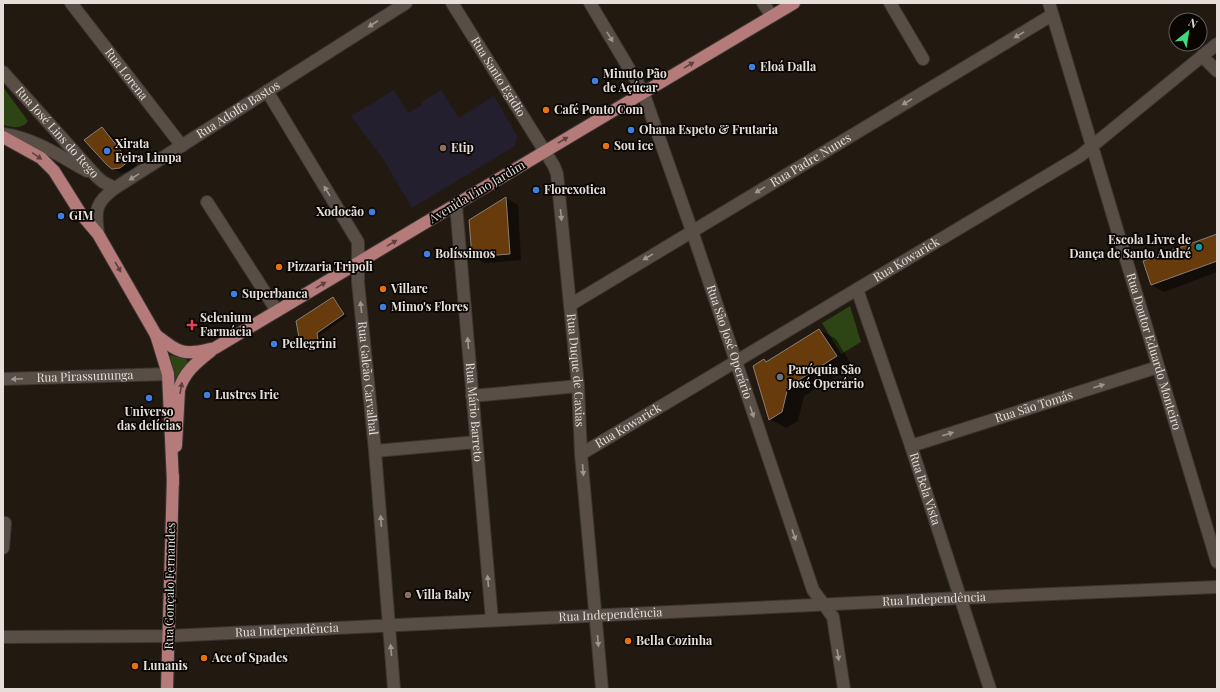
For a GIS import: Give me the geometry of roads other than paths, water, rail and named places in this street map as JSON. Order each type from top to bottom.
[{"type":"main road","name":"Avenida Lino Jardim","points":[[156,335],[173,348],[184,353],[195,353],[215,348],[794,3]]},
{"type":"main road","name":"Rua Gonçalo Fernandes","points":[[3,137],[34,154],[48,165],[59,178],[81,214],[98,234],[156,335],[168,374],[173,483]]},
{"type":"main road","name":"Rua Gonçalo Fernandes","points":[[167,689],[173,483],[179,423],[181,382],[192,366],[215,348]]},
{"type":"street","name":"Rua Lorena","points":[[71,3],[182,146]]},
{"type":"street","name":"Rua Adolfo Bastos","points":[[98,234],[96,218],[97,210],[102,199],[115,188],[406,3]]},
{"type":"street","name":"Rua Santo Egidio","points":[[452,3],[545,151]]},
{"type":"street","name":"Rua São José Operário","points":[[590,3],[643,92],[692,231],[813,590],[833,617],[844,689]]},
{"type":"street","points":[[763,3],[772,16]]},
{"type":"street","points":[[890,3],[924,59]]},
{"type":"street","name":"Rua Doutor Eduardo Monteiro","points":[[1049,3],[1217,562]]},
{"type":"street","name":"Rua Padre Nunes","points":[[570,305],[1052,15]]},
{"type":"street","name":"Rua Kowarick","points":[[581,454],[1070,162],[1092,147],[1217,44]]},
{"type":"street","points":[[1202,56],[1217,71]]},
{"type":"street","name":"Rua José Lins do Rego","points":[[3,72],[97,176],[103,182],[115,188]]},
{"type":"street","name":"Rua Galeão Carvalhal","points":[[267,91],[358,242],[358,282],[375,451],[394,689]]},
{"type":"street","points":[[3,134],[21,137],[38,143],[97,176]]},
{"type":"street","name":"Rua Duque de Caxias","points":[[545,151],[557,174],[578,386],[581,454],[602,689]]},
{"type":"street","points":[[207,202],[277,311]]},
{"type":"street","name":"Rua Mário Barreto","points":[[456,205],[492,620]]},
{"type":"street","name":"Rua Bela Vista","points":[[857,289],[911,446],[990,689]]},
{"type":"street","name":"Rua São Tomás","points":[[911,446],[1158,367]]},
{"type":"street","name":"Rua Pirassununga","points":[[3,379],[168,374]]},
{"type":"street","points":[[472,396],[578,386]]},
{"type":"street","points":[[375,451],[476,442]]},
{"type":"street","points":[[3,548],[4,523]]},
{"type":"street","name":"Rua Independência","points":[[3,637],[168,636],[1217,587]]},
{"type":"place","name":"Eloá Dalla","points":[[752,67]]},
{"type":"place","name":"Minuto Pão de Açúcar","points":[[595,81]]},
{"type":"place","name":"Café Ponto Com","points":[[546,110]]},
{"type":"place","name":"Ohana Espeto & Frutaria","points":[[631,130]]},
{"type":"place","name":"Sou ice","points":[[606,146]]},
{"type":"place","name":"Etip","points":[[443,148]]},
{"type":"place","name":"Xirata Feira Limpa","points":[[107,151]]},
{"type":"place","name":"Florexotica","points":[[536,190]]},
{"type":"place","name":"Xodocão","points":[[372,212]]},
{"type":"place","name":"GIM","points":[[61,216]]},
{"type":"place","name":"Escola Livre de Dança de Santo André","points":[[1199,247]]},
{"type":"place","name":"Bolíssimos","points":[[427,254]]},
{"type":"place","name":"Pizzaria Tripoli","points":[[279,267]]},
{"type":"place","name":"Villare","points":[[383,289]]},
{"type":"place","name":"Superbanca","points":[[234,294]]},
{"type":"place","name":"Mimo's Flores","points":[[383,307]]},
{"type":"place","name":"Selenium Farmácia","points":[[192,325]]},
{"type":"place","name":"Pellegrini","points":[[274,344]]},
{"type":"place","name":"Paróquia São José Operário","points":[[780,377]]},
{"type":"place","name":"Lustres Irie","points":[[207,395]]},
{"type":"place","name":"Universo das delícias","points":[[149,398]]},
{"type":"place","name":"Villa Baby","points":[[408,595]]},
{"type":"place","name":"Bella Cozinha","points":[[628,641]]},
{"type":"place","name":"Ace of Spades","points":[[204,658]]},
{"type":"place","name":"Lunanis","points":[[135,666]]}]
